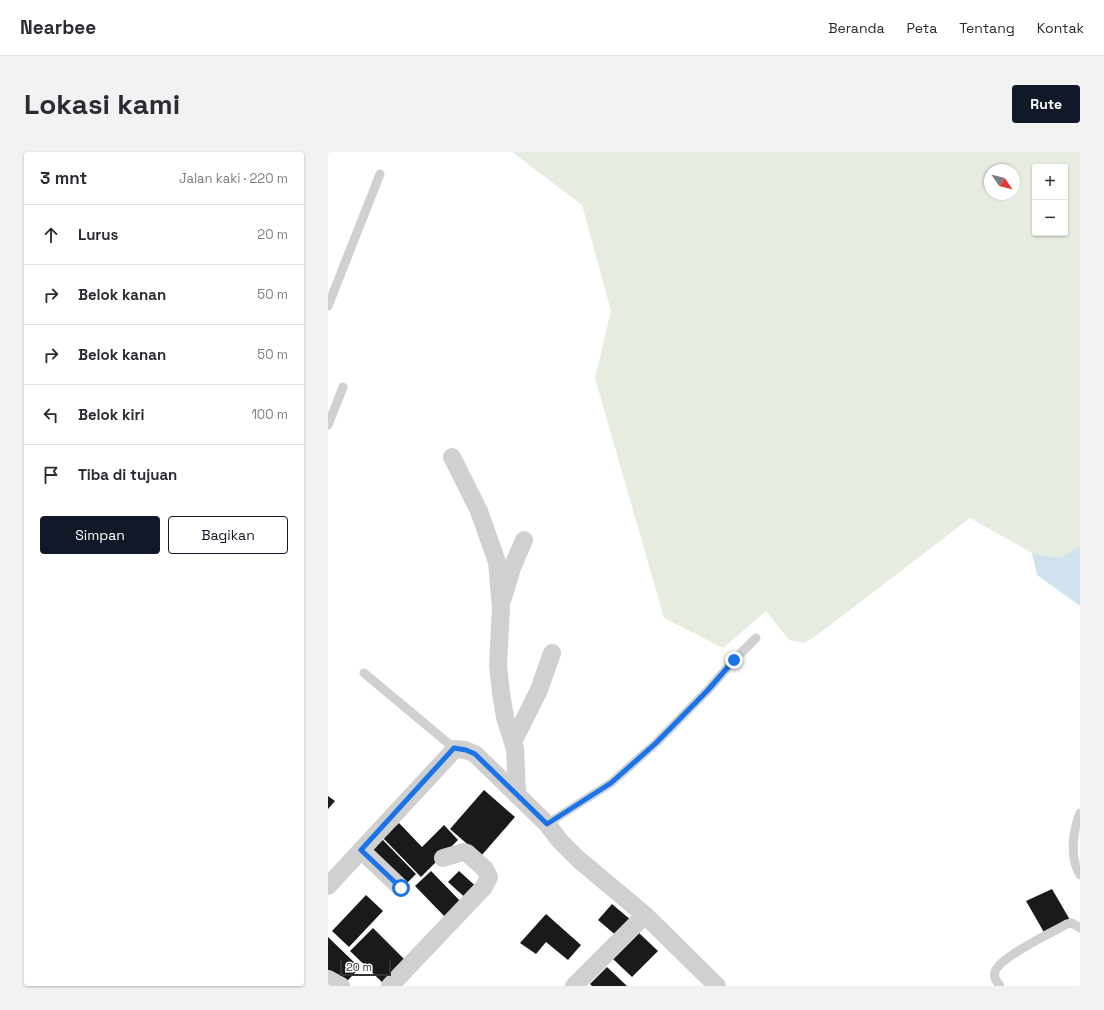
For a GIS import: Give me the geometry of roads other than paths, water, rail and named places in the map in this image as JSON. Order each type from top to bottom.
[{"type":"street","points":[[452,457],[479,511],[497,562],[501,608],[498,665],[505,717],[515,749],[517,794]]},
{"type":"street","points":[[501,608],[512,568],[524,540]]},
{"type":"street","points":[[513,742],[539,690],[552,653]]},
{"type":"street","points":[[328,886],[454,748],[466,750],[475,754],[547,824],[560,841],[578,859],[645,915],[717,986]]},
{"type":"street","points":[[361,850],[401,888]]},
{"type":"street","points":[[390,986],[484,887],[488,880],[489,877],[485,869],[467,853],[463,852],[443,858]]},
{"type":"street","points":[[574,986],[645,915]]},
{"type":"street","points":[[328,979],[341,986]]},
{"type":"lane","points":[[328,306],[380,174]]},
{"type":"lane","points":[[328,425],[343,387]]},
{"type":"lane","points":[[547,824],[611,783],[656,743],[756,638]]},
{"type":"lane","points":[[364,673],[454,748]]},
{"type":"lane","points":[[1080,814],[1075,826],[1073,842],[1075,862],[1080,875]]},
{"type":"lane","points":[[1000,986],[995,978],[994,971],[998,966],[1022,948],[1072,922],[1080,928]]},
{"type":"water","points":[[1080,546],[1080,606],[1037,575],[1032,553],[1060,558]]}]
